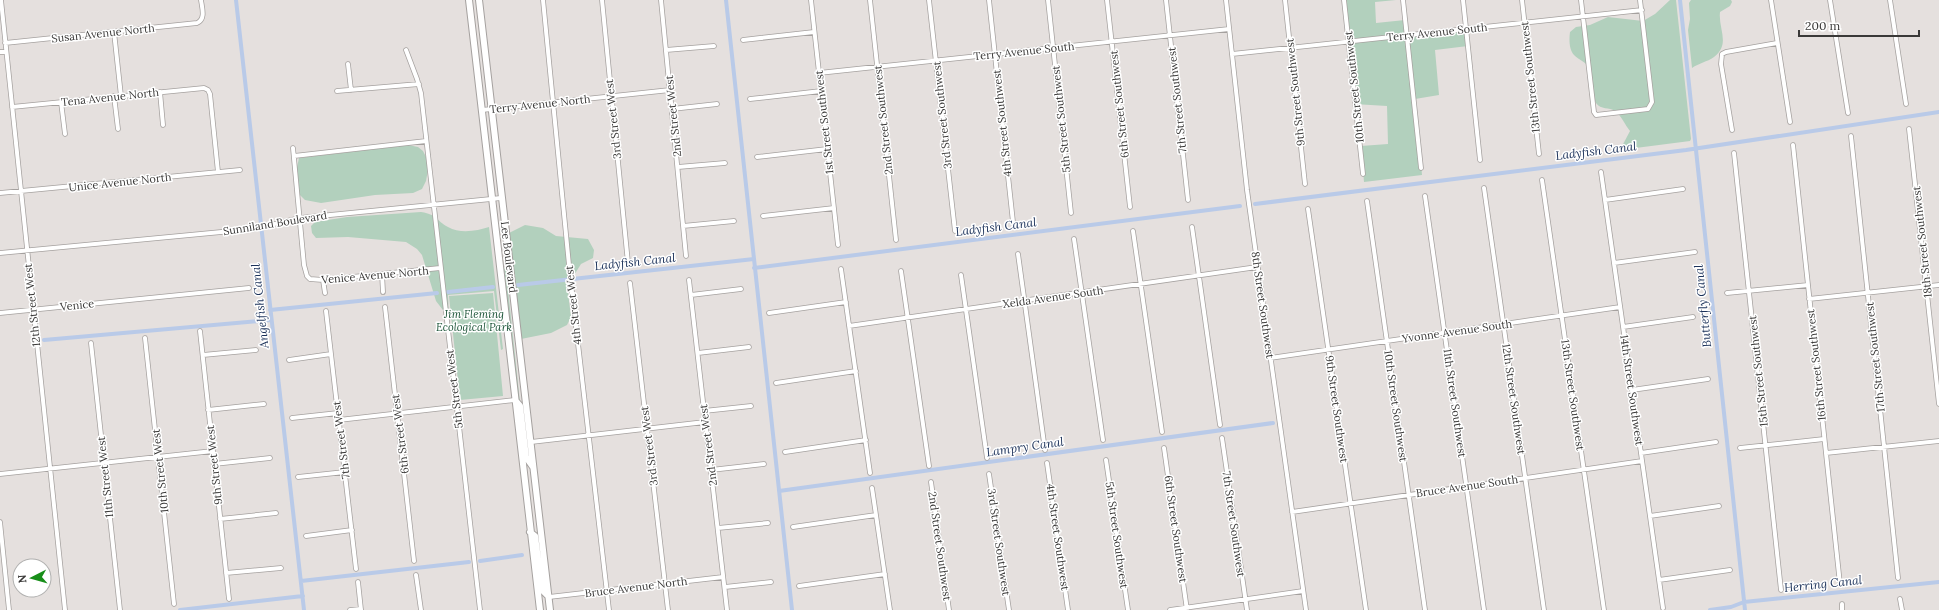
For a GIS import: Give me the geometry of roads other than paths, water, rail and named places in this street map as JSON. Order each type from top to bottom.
[{"type":"main road","name":"Lee Boulevard","points":[[469,0],[540,610]]},
{"type":"main road","name":"Lee Boulevard","points":[[479,0],[550,610]]},
{"type":"main road","points":[[515,400],[520,406],[526,457],[534,468]]},
{"type":"main road","points":[[530,532],[535,536],[542,590],[549,597]]},
{"type":"street","name":"12th Street West","points":[[1,0],[32,310],[65,610]]},
{"type":"street","name":"Susan Avenue North","points":[[5,43],[183,25],[201,21],[203,17],[201,0]]},
{"type":"street","name":"4th Street West","points":[[543,0],[570,275],[609,610]]},
{"type":"street","name":"3rd Street West","points":[[602,0],[628,263]]},
{"type":"street","name":"2nd Street West","points":[[661,0],[686,256]]},
{"type":"street","name":"1st Street Southwest","points":[[811,0],[838,245]]},
{"type":"street","name":"2nd Street Southwest","points":[[870,0],[896,240]]},
{"type":"street","name":"3rd Street Southwest","points":[[930,0],[955,231]]},
{"type":"street","name":"4th Street Southwest","points":[[989,0],[1013,222]]},
{"type":"street","name":"5th Street Southwest","points":[[1048,0],[1071,213]]},
{"type":"street","name":"6th Street Southwest","points":[[1108,0],[1130,207]]},
{"type":"street","name":"7th Street Southwest","points":[[1166,0],[1188,200]]},
{"type":"street","name":"8th Street Southwest","points":[[1226,0],[1257,267],[1306,610]]},
{"type":"street","name":"9th Street Southwest","points":[[1285,0],[1305,184]]},
{"type":"street","name":"10th Street Southwest","points":[[1344,0],[1363,174]]},
{"type":"street","points":[[1403,0],[1421,168]]},
{"type":"street","points":[[1463,0],[1480,160]]},
{"type":"street","name":"13th Street Southwest","points":[[1522,0],[1539,154]]},
{"type":"street","points":[[1581,0],[1594,112],[1596,115],[1648,109],[1652,102],[1640,0]]},
{"type":"street","points":[[1771,0],[1790,122]]},
{"type":"street","points":[[1830,0],[1848,113]]},
{"type":"street","points":[[1890,0],[1906,104]]},
{"type":"street","name":"Terry Avenue South","points":[[1232,54],[1642,10]]},
{"type":"street","name":"Terry Avenue South","points":[[819,73],[1229,29]]},
{"type":"street","points":[[114,32],[120,96]]},
{"type":"street","points":[[743,40],[814,32]]},
{"type":"street","points":[[1732,130],[1721,56],[1726,52],[1777,43]]},
{"type":"street","points":[[666,50],[714,46]]},
{"type":"street","name":"5th Street West","points":[[406,50],[419,84],[480,610]]},
{"type":"street","points":[[0,52],[6,52]]},
{"type":"street","points":[[348,64],[351,90]]},
{"type":"street","points":[[337,92],[419,84]]},
{"type":"street","name":"Tena Avenue North","points":[[12,107],[204,88],[208,90],[210,94],[218,172]]},
{"type":"street","name":"Terry Avenue North","points":[[482,110],[670,90]]},
{"type":"street","points":[[750,99],[821,91]]},
{"type":"street","points":[[160,92],[163,125]]},
{"type":"street","points":[[114,96],[118,129]]},
{"type":"street","points":[[61,102],[64,134]]},
{"type":"street","points":[[672,109],[717,104]]},
{"type":"street","name":"18th Street Southwest","points":[[1910,129],[1939,404]]},
{"type":"street","name":"17th Street Southwest","points":[[1851,136],[1898,578]]},
{"type":"street","points":[[294,156],[426,142]]},
{"type":"street","name":"16th Street Southwest","points":[[1793,145],[1840,584]]},
{"type":"street","points":[[293,148],[300,218]]},
{"type":"street","points":[[757,157],[827,149]]},
{"type":"street","name":"15th Street Southwest","points":[[1734,153],[1781,590]]},
{"type":"street","points":[[678,167],[725,163]]},
{"type":"street","name":"Unice Avenue North","points":[[0,193],[240,170]]},
{"type":"street","name":"14th Street Southwest","points":[[1601,172],[1663,608]]},
{"type":"street","name":"13th Street Southwest","points":[[1542,180],[1604,610]]},
{"type":"street","name":"12th Street Southwest","points":[[1484,188],[1544,610]]},
{"type":"street","points":[[1605,200],[1683,189]]},
{"type":"street","name":"11th Street Southwest","points":[[1425,196],[1484,610]]},
{"type":"street","name":"Sunniland Boulevard","points":[[0,253],[253,229],[300,218],[501,198]]},
{"type":"street","name":"10th Street Southwest","points":[[1367,202],[1425,610]]},
{"type":"street","points":[[763,216],[834,208]]},
{"type":"street","name":"9th Street Southwest","points":[[1308,209],[1366,610]]},
{"type":"street","name":"Venice Avenue North","points":[[300,218],[304,265],[307,276],[310,280],[440,268]]},
{"type":"street","points":[[683,226],[734,221]]},
{"type":"street","points":[[1192,228],[1220,425]]},
{"type":"street","points":[[1133,231],[1162,432]]},
{"type":"street","points":[[1074,239],[1103,440]]},
{"type":"street","points":[[1614,263],[1695,252]]},
{"type":"street","points":[[1018,254],[1045,450]]},
{"type":"street","name":"Xelda Avenue South","points":[[849,326],[1257,267]]},
{"type":"street","points":[[841,270],[870,473]]},
{"type":"street","points":[[901,271],[929,466]]},
{"type":"street","points":[[382,274],[383,292]]},
{"type":"street","points":[[961,275],[987,458]]},
{"type":"street","points":[[323,280],[324,293]]},
{"type":"street","name":"2nd Street West","points":[[689,280],[727,610]]},
{"type":"street","name":"3rd Street West","points":[[630,283],[668,610]]},
{"type":"street","points":[[1727,293],[1808,285]]},
{"type":"street","points":[[1809,299],[1939,285]]},
{"type":"street","name":"Venice","points":[[0,313],[249,288]]},
{"type":"street","points":[[691,294],[741,289]]},
{"type":"street","points":[[769,313],[846,302]]},
{"type":"street","name":"6th Street West","points":[[385,307],[414,561]]},
{"type":"street","name":"Yvonne Avenue South","points":[[1270,358],[1620,307]]},
{"type":"street","name":"7th Street West","points":[[326,311],[356,569]]},
{"type":"street","points":[[1623,327],[1693,316]]},
{"type":"street","name":"9th Street West","points":[[200,332],[228,599]]},
{"type":"street","name":"10th Street West","points":[[145,338],[174,604]]},
{"type":"street","name":"11th Street West","points":[[91,344],[120,610]]},
{"type":"street","points":[[698,353],[749,347]]},
{"type":"street","points":[[202,356],[256,350]]},
{"type":"street","points":[[289,360],[331,354]]},
{"type":"street","points":[[776,382],[856,371]]},
{"type":"street","points":[[1632,390],[1708,379]]},
{"type":"street","points":[[339,420],[515,400]]},
{"type":"street","points":[[208,410],[264,404]]},
{"type":"street","points":[[704,411],[751,406]]},
{"type":"street","points":[[292,418],[338,413]]},
{"type":"street","points":[[531,442],[706,422]]},
{"type":"street","name":"7th Street Southwest","points":[[1222,438],[1247,610]]},
{"type":"street","points":[[1740,448],[1824,439]]},
{"type":"street","points":[[785,452],[866,440]]},
{"type":"street","points":[[1641,453],[1716,442]]},
{"type":"street","points":[[1826,454],[1939,442]]},
{"type":"street","name":"6th Street Southwest","points":[[1164,448],[1187,609]]},
{"type":"street","points":[[0,474],[213,451]]},
{"type":"street","points":[[214,464],[270,458]]},
{"type":"street","name":"5th Street Southwest","points":[[1106,460],[1128,610]]},
{"type":"street","name":"Bruce Avenue South","points":[[1292,512],[1642,461]]},
{"type":"street","name":"4th Street Southwest","points":[[1047,463],[1068,610]]},
{"type":"street","points":[[711,470],[764,464]]},
{"type":"street","points":[[298,477],[345,472]]},
{"type":"street","name":"3rd Street Southwest","points":[[989,474],[1009,610]]},
{"type":"street","name":"2nd Street Southwest","points":[[931,482],[949,610]]},
{"type":"street","points":[[872,488],[890,610]]},
{"type":"street","points":[[1650,516],[1719,506]]},
{"type":"street","points":[[220,519],[276,513]]},
{"type":"street","points":[[793,527],[876,515]]},
{"type":"street","points":[[0,522],[10,610]]},
{"type":"street","points":[[718,528],[768,523]]},
{"type":"street","points":[[306,536],[352,530]]},
{"type":"street","points":[[226,573],[281,568]]},
{"type":"street","points":[[1659,580],[1730,570]]},
{"type":"street","points":[[799,586],[885,574]]},
{"type":"street","points":[[416,576],[420,610]]},
{"type":"street","name":"Bruce Avenue North","points":[[549,597],[723,577]]},
{"type":"street","points":[[350,610],[361,609],[358,582]]},
{"type":"street","points":[[725,587],[771,582]]},
{"type":"street","points":[[1170,610],[1187,609],[1303,591]]},
{"type":"street","points":[[1900,599],[1902,610]]},
{"type":"street","points":[[1842,604],[1842,610]]},
{"type":"waterway","name":"Angelfish Canal","points":[[236,0],[304,610]]},
{"type":"waterway","points":[[726,0],[792,610]]},
{"type":"waterway","name":"Butterfly Canal","points":[[1680,0],[1745,610]]},
{"type":"waterway","name":"Ladyfish Canal","points":[[1255,204],[1686,150],[1939,112]]},
{"type":"waterway","name":"Ladyfish Canal","points":[[754,268],[1240,206]]},
{"type":"waterway","name":"Ladyfish Canal","points":[[518,285],[754,259]]},
{"type":"waterway","name":"Ladyfish Canal","points":[[448,292],[493,287]]},
{"type":"waterway","name":"Ladyfish Canal","points":[[270,310],[437,293]]},
{"type":"waterway","points":[[44,340],[271,320]]},
{"type":"waterway","name":"Lampry Canal","points":[[779,491],[1273,423]]},
{"type":"waterway","points":[[480,561],[522,555]]},
{"type":"waterway","points":[[301,581],[469,562]]},
{"type":"waterway","name":"Herring Canal","points":[[1710,610],[1731,607],[1744,602],[1939,582]]},
{"type":"waterway","points":[[180,610],[303,596]]},
{"type":"park label","name":"Jim Fleming Ecological Park","points":[[474,320]]}]
